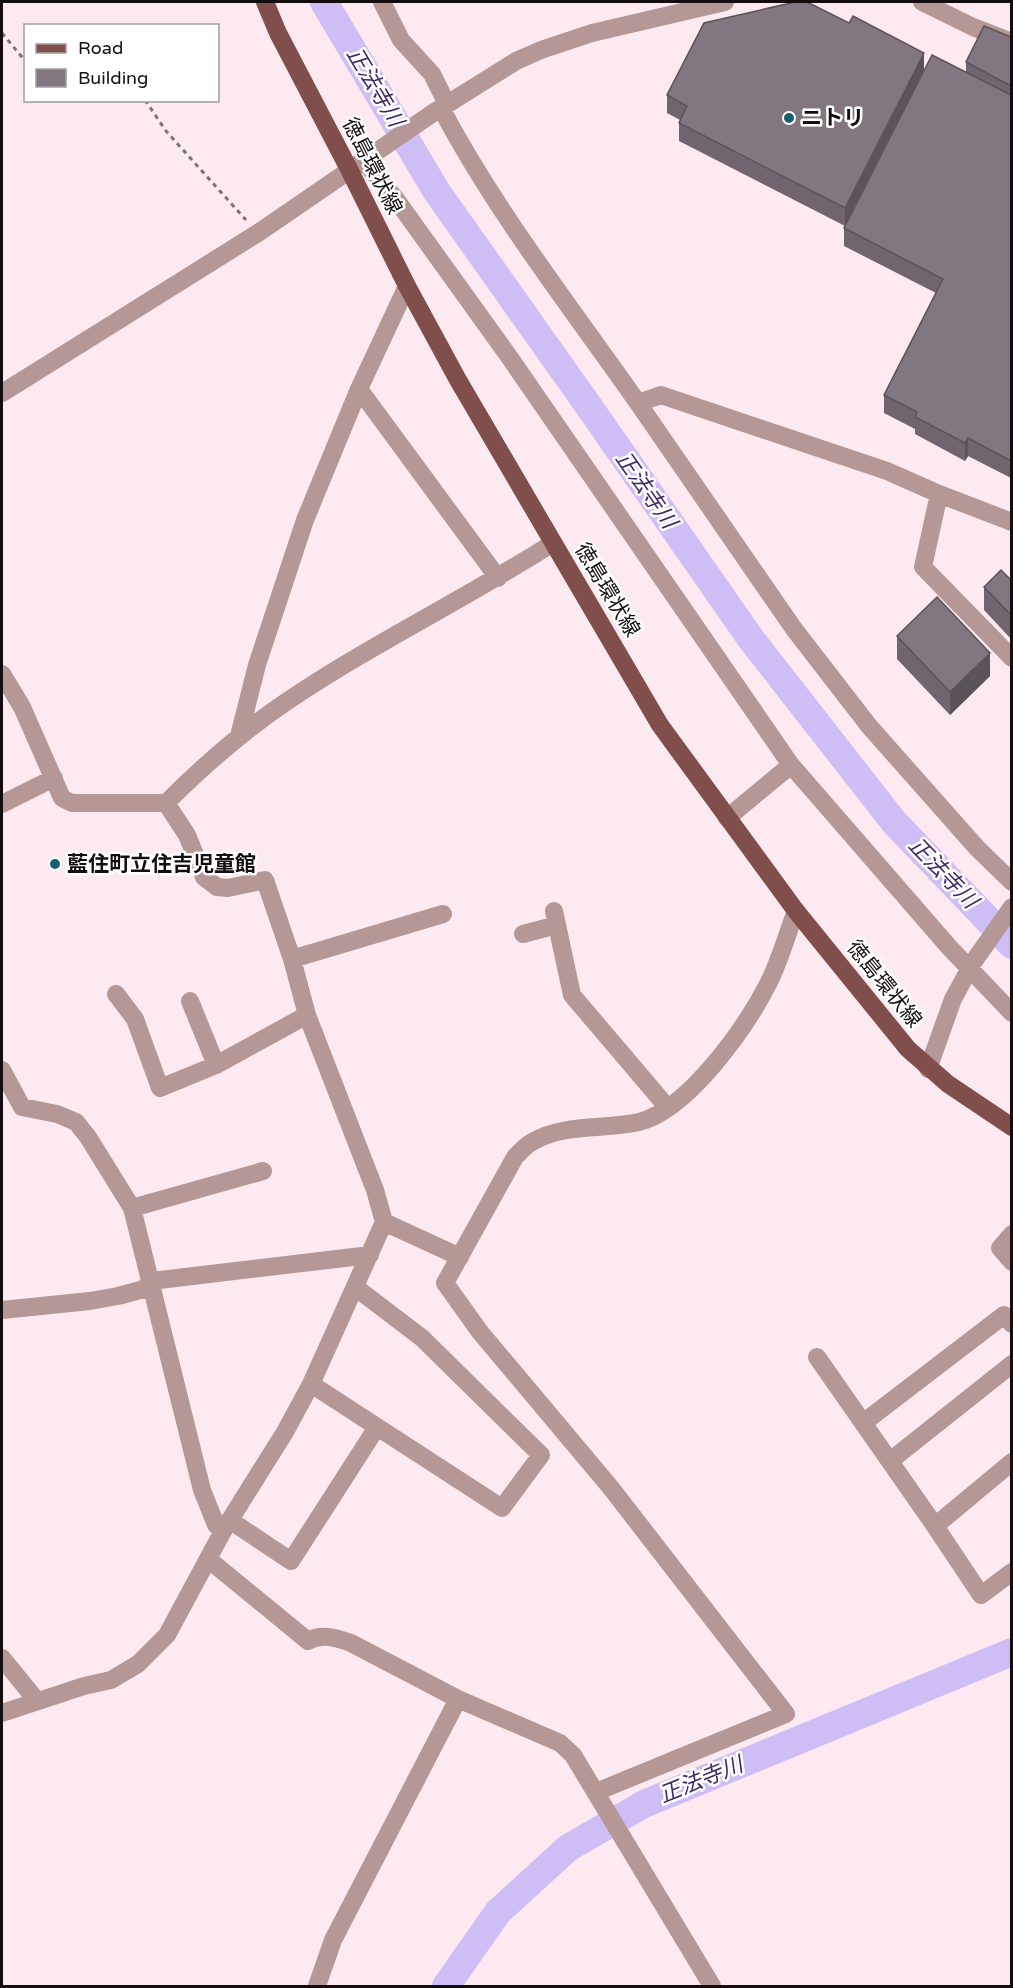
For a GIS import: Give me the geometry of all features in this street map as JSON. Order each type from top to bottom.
[{"type":"main road","name":"徳島環状線","points":[[265,2],[283,43],[361,162],[407,286],[553,543],[660,725],[796,911],[901,1041],[928,1069],[1011,1127]]},
{"type":"street","points":[[382,2],[401,40],[432,74],[440,108],[468,159],[794,629],[869,726],[977,848],[1011,882]]},
{"type":"street","points":[[2,393],[258,233],[440,108],[516,61],[592,33],[725,2]]},
{"type":"street","points":[[922,2],[973,27],[1011,42]]},
{"type":"street","points":[[361,162],[395,198],[510,358],[791,765],[948,947],[972,965],[1011,1013]]},
{"type":"street","points":[[239,736],[257,665],[305,520],[359,389],[407,286]]},
{"type":"street","points":[[359,389],[498,578]]},
{"type":"street","points":[[638,403],[661,395],[887,471],[1011,522]]},
{"type":"street","points":[[939,494],[923,567],[1011,658]]},
{"type":"street","points":[[2,674],[22,707],[62,798],[72,803],[166,803],[205,764],[288,700],[371,648],[498,578],[553,543]]},
{"type":"street","points":[[727,818],[791,765]]},
{"type":"street","points":[[2,804],[54,778]]},
{"type":"street","points":[[2,1713],[84,1686],[111,1680],[138,1664],[167,1635],[208,1559],[285,1432],[311,1384],[384,1222],[371,1180],[307,1015],[292,959],[265,880],[228,888],[217,887],[204,877],[187,835],[166,803]]},
{"type":"street","points":[[928,1069],[953,999],[972,965],[1011,907]]},
{"type":"street","points":[[597,1796],[786,1714],[611,1488],[480,1332],[445,1283],[515,1157],[529,1143],[542,1137],[581,1128],[639,1122],[668,1108],[704,1077],[741,1027],[769,983],[796,911]]},
{"type":"street","points":[[292,959],[443,914]]},
{"type":"street","points":[[523,934],[556,918],[572,995],[668,1108]]},
{"type":"street","points":[[116,994],[135,1019],[160,1088],[216,1065],[307,1015]]},
{"type":"street","points":[[190,1001],[216,1065]]},
{"type":"street","points":[[2,1070],[22,1107],[57,1114],[75,1122],[88,1137],[132,1208],[202,1490],[216,1526],[227,1526],[291,1561],[377,1427]]},
{"type":"street","points":[[132,1208],[263,1171]]},
{"type":"street","points":[[384,1222],[460,1257]]},
{"type":"street","points":[[1011,1234],[1000,1248],[1011,1262]]},
{"type":"street","points":[[2,1311],[118,1296],[144,1289],[151,1281],[370,1255]]},
{"type":"street","points":[[311,1384],[502,1508],[541,1455],[422,1338],[355,1287]]},
{"type":"street","points":[[863,1423],[1004,1315],[1011,1324]]},
{"type":"street","points":[[817,1358],[981,1595],[1011,1572]]},
{"type":"street","points":[[890,1461],[1011,1364]]},
{"type":"street","points":[[935,1526],[1011,1462]]},
{"type":"street","points":[[208,1559],[308,1641],[314,1637],[333,1637],[351,1643],[458,1699],[560,1743],[573,1755],[712,1986]]},
{"type":"street","points":[[2,1658],[37,1701]]},
{"type":"street","points":[[317,1986],[333,1940],[458,1699]]},
{"type":"path","points":[[2,33],[24,60]]},
{"type":"path","points":[[146,102],[166,132],[258,233]]},
{"type":"building","name":"ニトリ","points":[[795,2],[807,2],[849,23],[853,16],[924,53],[845,208],[679,123],[687,106],[667,95],[704,23]]},
{"type":"building","points":[[984,26],[1011,37],[1011,86],[966,62]]},
{"type":"building","points":[[932,55],[1011,95],[1011,461],[968,438],[965,443],[915,417],[917,412],[884,395],[943,279],[844,228]]},
{"type":"building","points":[[1001,570],[1011,580],[1011,615],[984,587]]},
{"type":"building","points":[[937,597],[990,653],[950,692],[897,636]]},
{"type":"waterway","name":"正法寺川","points":[[324,2],[437,192],[751,639],[894,822],[1012,945]]},
{"type":"waterway","name":"正法寺川","points":[[446,1986],[498,1912],[568,1848],[644,1804],[1012,1652]]},
{"type":"place","name":"ニトリ","points":[[789,118]]},
{"type":"place","name":"藍住町立住吉児童館","points":[[55,864]]}]
